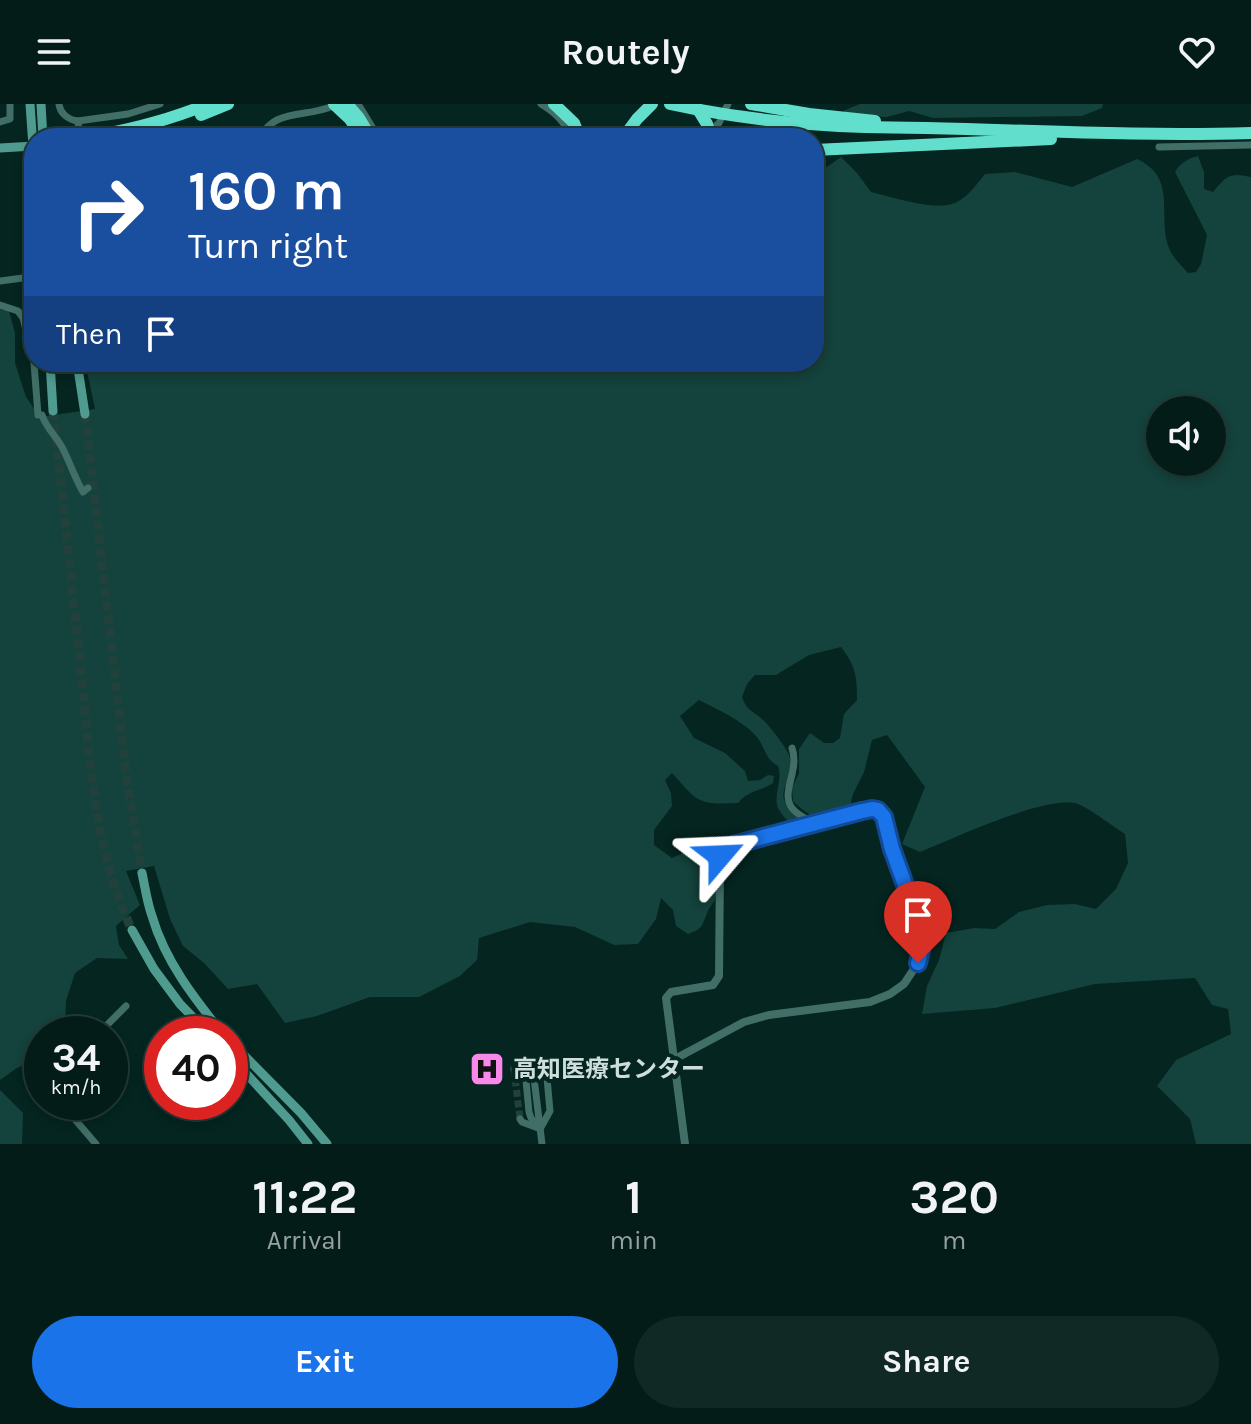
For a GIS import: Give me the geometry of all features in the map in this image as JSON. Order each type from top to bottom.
[{"type":"highway","points":[[135,128],[161,122],[208,104]]},
{"type":"highway","points":[[159,128],[228,104]]},
{"type":"highway","points":[[335,104],[356,128]]},
{"type":"highway","points":[[347,104],[366,128]]},
{"type":"highway","points":[[554,104],[576,128]]},
{"type":"highway","points":[[630,128],[652,104]]},
{"type":"highway","points":[[670,104],[768,121],[1134,134],[1251,133]]},
{"type":"highway","points":[[694,104],[707,128]]},
{"type":"highway","points":[[751,104],[865,124]]},
{"type":"highway","points":[[824,150],[1134,134]]},
{"type":"main road","points":[[30,104],[32,128]]},
{"type":"main road","points":[[41,104],[42,128]]},
{"type":"main road","points":[[0,148],[24,147]]},
{"type":"main road","points":[[51,372],[53,411]]},
{"type":"main road","points":[[79,372],[85,414]]},
{"type":"main road","points":[[142,873],[152,916],[165,949],[209,1016]]},
{"type":"main road","points":[[132,930],[154,969],[192,1016]]},
{"type":"main road","points":[[248,1059],[327,1144]]},
{"type":"main road","points":[[248,1076],[308,1144]]},
{"type":"street","points":[[0,122],[10,119],[10,104]]},
{"type":"street","points":[[59,104],[63,114],[78,121],[128,114],[160,104]]},
{"type":"street","points":[[268,128],[275,121],[327,109],[335,104]]},
{"type":"street","points":[[358,104],[373,128]]},
{"type":"street","points":[[541,104],[558,116],[568,128]]},
{"type":"street","points":[[713,128],[728,104]]},
{"type":"street","points":[[78,121],[79,128]]},
{"type":"street","points":[[1159,147],[1251,145]]},
{"type":"street","points":[[0,281],[24,278]]},
{"type":"street","points":[[0,305],[18,311],[24,322]]},
{"type":"street","points":[[35,372],[38,415],[42,415],[63,450],[83,492],[88,488]]},
{"type":"street","points":[[792,748],[795,771],[789,787],[790,806],[814,823]]},
{"type":"street","points":[[673,1060],[744,1022],[769,1015],[881,999],[904,984],[918,963],[923,942],[882,813],[872,809],[733,845],[722,851],[719,976],[713,985],[671,992],[666,1001],[673,1060],[685,1144]]},
{"type":"street","points":[[116,1016],[126,1006]]},
{"type":"street","points":[[514,1069],[520,1064],[533,1062],[540,1062],[546,1067],[550,1111],[540,1129]]},
{"type":"street","points":[[533,1062],[525,1070],[529,1112],[540,1129],[542,1144]]},
{"type":"street","points":[[520,1119],[540,1129]]},
{"type":"street","points":[[75,1120],[96,1144]]},
{"type":"shaded area","points":[[860,104],[1103,104],[1102,108],[1082,116],[933,118],[909,111],[887,117],[841,115]]},
{"type":"shaded area","points":[[1198,156],[1204,172],[1204,189],[1213,192],[1233,175],[1251,177],[1251,1144],[1196,1144],[1190,1119],[1157,1086],[1176,1060],[1231,1034],[1228,1009],[1212,1005],[1195,978],[1095,984],[995,1008],[922,1014],[927,986],[939,960],[946,933],[974,928],[995,929],[1019,912],[1047,905],[1075,904],[1096,909],[1116,889],[1128,863],[1125,834],[1083,806],[1064,803],[1023,811],[920,852],[902,844],[925,787],[887,735],[872,740],[849,811],[825,817],[807,813],[793,801],[792,788],[799,773],[799,749],[810,733],[824,743],[833,743],[840,738],[844,714],[857,700],[855,672],[841,647],[809,655],[776,675],[755,675],[742,697],[748,708],[769,726],[789,755],[790,774],[783,795],[791,811],[803,821],[791,825],[779,810],[778,766],[770,760],[749,729],[699,700],[680,716],[694,738],[725,753],[745,771],[748,781],[774,776],[773,783],[750,793],[738,803],[699,800],[672,773],[665,780],[671,793],[672,806],[654,830],[654,845],[672,858],[702,844],[716,886],[715,900],[697,930],[688,934],[676,926],[673,910],[661,898],[656,919],[638,944],[614,945],[575,927],[530,922],[479,938],[477,960],[460,976],[419,997],[370,997],[317,1016],[285,1023],[257,984],[228,989],[183,946],[170,919],[154,866],[126,871],[140,905],[116,926],[119,945],[128,959],[97,958],[75,973],[66,1001],[65,1016],[24,1016],[24,1065],[0,1080],[0,309],[9,311],[15,333],[15,363],[26,397],[40,417],[95,409],[87,372],[824,372],[824,169],[841,157],[871,192],[933,205],[952,204],[962,199],[985,174],[1015,172],[1072,187],[1137,159],[1158,176],[1164,198],[1169,248],[1188,273],[1196,272],[1201,264],[1207,235],[1175,172],[1182,164]]},
{"type":"shaded area","points":[[0,1090],[23,1113],[22,1144],[0,1144]]},
{"type":"tunnel","points":[[53,411],[96,807],[110,870],[132,930]]},
{"type":"tunnel","points":[[85,414],[127,782],[142,873]]},
{"type":"tunnel","points":[[514,1069],[520,1119]]},
{"type":"place","name":"高知医療センター","points":[[487,1069]]},
{"type":"route","points":[[720,856],[722,851],[733,845],[862,811],[878,810],[884,817],[892,849],[919,923],[923,942],[918,963]]}]
